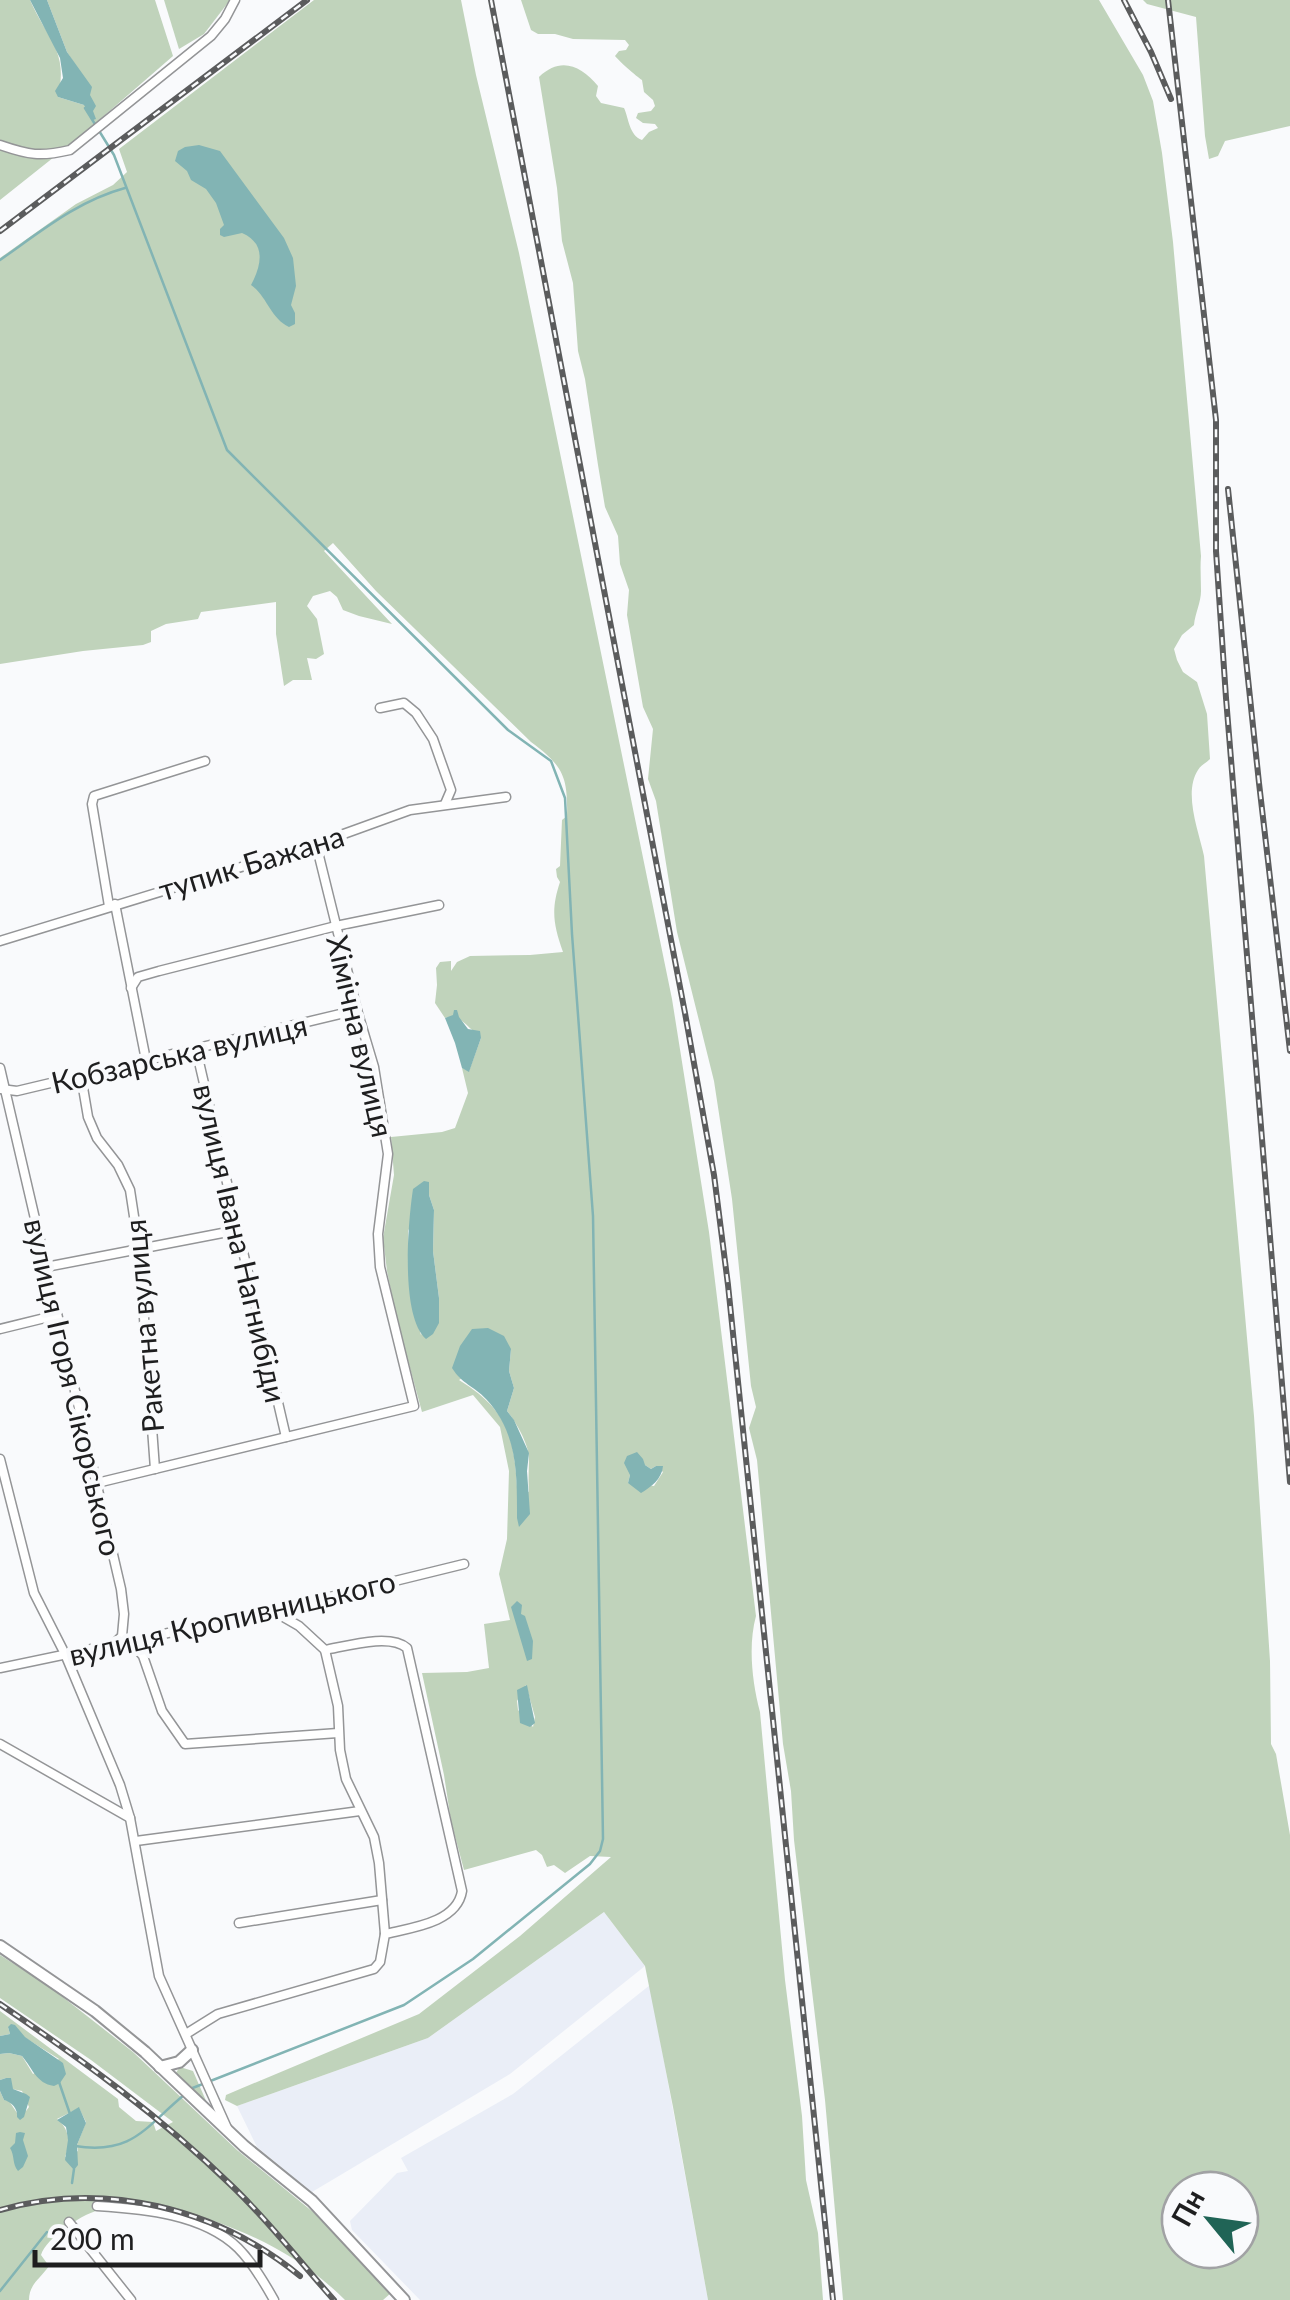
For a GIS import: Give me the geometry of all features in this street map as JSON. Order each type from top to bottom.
[{"type":"street","points":[[0,145],[46,156],[70,150],[210,36],[235,0]]},
{"type":"street","points":[[380,708],[404,703],[416,714],[433,740],[451,790],[445,804]]},
{"type":"street","points":[[146,1060],[92,804],[94,796],[205,761]]},
{"type":"street","name":"тупик Бажана","points":[[0,941],[316,844],[410,810],[506,797]]},
{"type":"street","name":"Хімічна вулиця","points":[[286,1437],[414,1406],[380,1267],[378,1234],[388,1154],[374,1067],[316,844]]},
{"type":"street","points":[[131,988],[138,977],[336,926],[439,905]]},
{"type":"street","name":"Кобзарська вулиця","points":[[2,1089],[17,1091],[357,1010]]},
{"type":"street","name":"вулиця Івана Нагнибіди","points":[[196,1049],[286,1437]]},
{"type":"street","name":"вулиця Ігоря Сікорського","points":[[0,1068],[122,1589],[122,1636],[113,1646]]},
{"type":"street","name":"Ракетна вулиця","points":[[82,1076],[88,1117],[130,1190],[140,1248],[155,1469]]},
{"type":"street","points":[[46,1267],[238,1230]]},
{"type":"street","points":[[0,1329],[58,1314]]},
{"type":"street","points":[[96,1483],[286,1437]]},
{"type":"street","points":[[0,1459],[34,1593],[120,1785],[136,1841],[159,1976],[229,2131]]},
{"type":"street","name":"вулиця Кропивницького","points":[[0,1668],[273,1611],[464,1564]]},
{"type":"street","points":[[186,2034],[218,2014],[374,1969],[380,1962],[385,1934],[374,1837],[346,1779],[338,1706],[325,1650],[299,1626],[273,1611]]},
{"type":"street","points":[[325,1650],[379,1641],[402,1642],[407,1648],[462,1892],[458,1904],[436,1920],[385,1934]]},
{"type":"street","points":[[131,1642],[143,1656],[162,1711],[186,1744],[338,1733]]},
{"type":"street","points":[[0,1744],[130,1818]]},
{"type":"street","points":[[136,1841],[360,1811]]},
{"type":"street","points":[[239,1923],[382,1900]]},
{"type":"street","points":[[0,1946],[120,2030],[198,2104],[312,2201],[404,2300]]},
{"type":"street","points":[[160,2067],[179,2062],[192,2050]]},
{"type":"street","points":[[98,2206],[159,2213],[208,2228],[244,2254],[274,2300]]},
{"type":"street","points":[[68,2222],[131,2300]]},
{"type":"shaded area","points":[[604,1912],[645,1966],[510,2074],[312,2192],[257,2147],[237,2106],[428,2038]]},
{"type":"shaded area","points":[[650,1985],[708,2300],[420,2300],[352,2230],[350,2221],[397,2173],[408,2171],[401,2158],[513,2094]]},
{"type":"green space","points":[[0,0],[30,0],[58,56],[58,97],[84,105],[76,66],[47,0],[155,0],[173,56],[0,200]]},
{"type":"green space","points":[[164,0],[230,0],[204,34],[179,49]]},
{"type":"green space","points":[[314,0],[461,0],[519,253],[672,999],[709,1232],[756,1616],[753,1676],[760,1712],[806,2180],[818,2233],[823,2300],[708,2300],[645,1966],[604,1912],[428,2038],[237,2106],[225,2100],[226,2095],[419,2014],[520,1936],[611,1857],[590,1856],[565,1873],[554,1865],[547,1867],[536,1850],[464,1870],[422,1673],[489,1668],[484,1624],[510,1620],[499,1574],[507,1539],[509,1471],[500,1427],[473,1395],[422,1412],[397,1320],[383,1238],[394,1175],[391,1137],[455,1128],[468,1093],[462,1068],[469,1071],[481,1038],[460,1020],[445,1018],[435,1003],[436,968],[440,962],[451,961],[451,971],[457,962],[470,956],[563,952],[554,909],[567,802],[557,765],[376,591],[333,543],[324,551],[392,624],[343,610],[330,591],[313,596],[307,606],[317,619],[324,654],[316,659],[307,658],[312,680],[293,680],[284,686],[276,634],[276,602],[201,612],[198,619],[166,624],[151,631],[151,642],[143,645],[0,664],[0,258],[76,204],[113,185],[127,172],[119,149]],"holes":[[[429,1183],[439,1298],[421,1335],[410,1293],[408,1231]],[[511,1349],[509,1371],[514,1388],[507,1411],[528,1451],[529,1492],[517,1487],[510,1438],[497,1413],[459,1380]],[[645,1465],[651,1469],[656,1466],[663,1472],[654,1486],[628,1483],[630,1475]],[[526,1685],[535,1717],[533,1727],[518,1710],[517,1701]]]},
{"type":"green space","points":[[521,0],[1099,0],[1143,75],[1153,101],[1173,242],[1201,556],[1201,595],[1194,625],[1174,649],[1183,672],[1197,682],[1207,714],[1210,759],[1194,779],[1192,801],[1204,856],[1254,1416],[1270,1661],[1271,1744],[1290,1835],[1290,2300],[843,2300],[825,2100],[783,1744],[757,1460],[749,1428],[756,1407],[732,1199],[714,1081],[677,932],[656,801],[648,779],[653,729],[643,707],[627,615],[629,590],[620,564],[618,536],[605,507],[578,351],[573,283],[562,241],[539,77],[563,65],[578,69],[598,86],[596,96],[601,103],[624,108],[638,138],[642,140],[658,128],[636,118],[638,113],[651,111],[655,106],[644,92],[642,80],[615,56],[626,50],[629,45],[625,40],[538,34],[531,30]]},
{"type":"green space","points":[[1143,0],[1290,0],[1290,126],[1225,141],[1218,156],[1209,159],[1196,17]]},
{"type":"green space","points":[[0,1955],[50,1987],[133,2052],[237,2150],[313,2212],[391,2293],[383,2300],[345,2300],[304,2266],[259,2240],[159,2204],[151,2215],[109,2209],[76,2220],[44,2248],[41,2255],[49,2266],[33,2285],[29,2300],[0,2300],[0,2091],[17,2113],[29,2107],[22,2091],[12,2089],[6,2078],[0,2080],[0,2054],[22,2056],[33,2074],[59,2059],[8,2027],[10,2034],[0,2036],[0,2011],[118,2099],[119,2107],[136,2121],[153,2122],[156,2131],[173,2122],[0,1998]],"holes":[[[79,2108],[86,2122],[78,2151],[65,2157],[68,2136],[57,2119]]]},
{"type":"green space","points":[[180,2067],[193,2071],[207,2103],[175,2074]]},
{"type":"water","points":[[30,0],[47,0],[67,52],[92,87],[96,119],[84,105],[58,97],[55,91],[63,78],[60,58]]},
{"type":"water","points":[[199,145],[220,151],[284,238],[293,258],[296,286],[291,305],[295,324],[289,327],[283,323],[251,285],[260,256],[255,243],[242,233],[220,235],[224,225],[216,203],[175,161],[178,151]]},
{"type":"water","points":[[454,1010],[468,1029],[480,1031],[469,1072],[462,1068],[445,1018],[453,1015]]},
{"type":"water","points":[[429,1182],[434,1210],[433,1251],[439,1298],[439,1323],[426,1339],[412,1310],[408,1268],[413,1189]]},
{"type":"water","points":[[488,1328],[504,1336],[511,1349],[509,1371],[514,1388],[507,1411],[529,1453],[530,1514],[519,1527],[510,1440],[497,1412],[452,1368],[472,1329]]},
{"type":"water","points":[[637,1452],[651,1469],[663,1466],[658,1479],[641,1493],[628,1483],[630,1475],[624,1463],[627,1456]]},
{"type":"water","points":[[517,1601],[522,1605],[521,1614],[533,1641],[532,1659],[527,1661],[511,1607]]},
{"type":"water","points":[[527,1685],[535,1723],[530,1727],[520,1723],[517,1690]]},
{"type":"water","points":[[11,2024],[63,2063],[66,2074],[60,2083],[54,2086],[43,2082],[22,2056],[0,2054],[0,2036],[10,2034]]},
{"type":"water","points":[[11,2078],[13,2089],[30,2097],[20,2120],[14,2106],[4,2100],[0,2091],[0,2080]]},
{"type":"water","points":[[79,2107],[86,2123],[77,2145],[78,2165],[74,2170],[65,2160],[66,2127],[57,2120]]},
{"type":"water","points":[[20,2132],[25,2133],[28,2156],[18,2171],[10,2148]]},
{"type":"waterway","points":[[85,108],[114,155],[227,450],[508,730],[551,761],[565,798],[593,1216],[603,1839],[600,1851],[590,1864],[473,1959],[404,2005],[190,2089]]},
{"type":"waterway","points":[[0,260],[75,209],[125,188]]},
{"type":"waterway","points":[[59,2082],[71,2117]]},
{"type":"waterway","points":[[75,2146],[95,2148],[125,2142],[148,2128],[184,2095]]},
{"type":"waterway","points":[[72,2183],[74,2169]]},
{"type":"waterway","points":[[0,2291],[47,2232]]},
{"type":"railway","points":[[0,231],[307,0]]},
{"type":"railway","points":[[491,0],[714,1175],[833,2300]]},
{"type":"railway","points":[[1124,0],[1171,99]]},
{"type":"railway","points":[[1168,0],[1216,420],[1216,551],[1226,698],[1290,1482]]},
{"type":"railway","points":[[1228,489],[1290,1051]]},
{"type":"railway","points":[[0,2004],[176,2135],[258,2212],[334,2300]]},
{"type":"railway","points":[[0,2210],[39,2201],[79,2198],[158,2206],[233,2233],[300,2276]]}]
